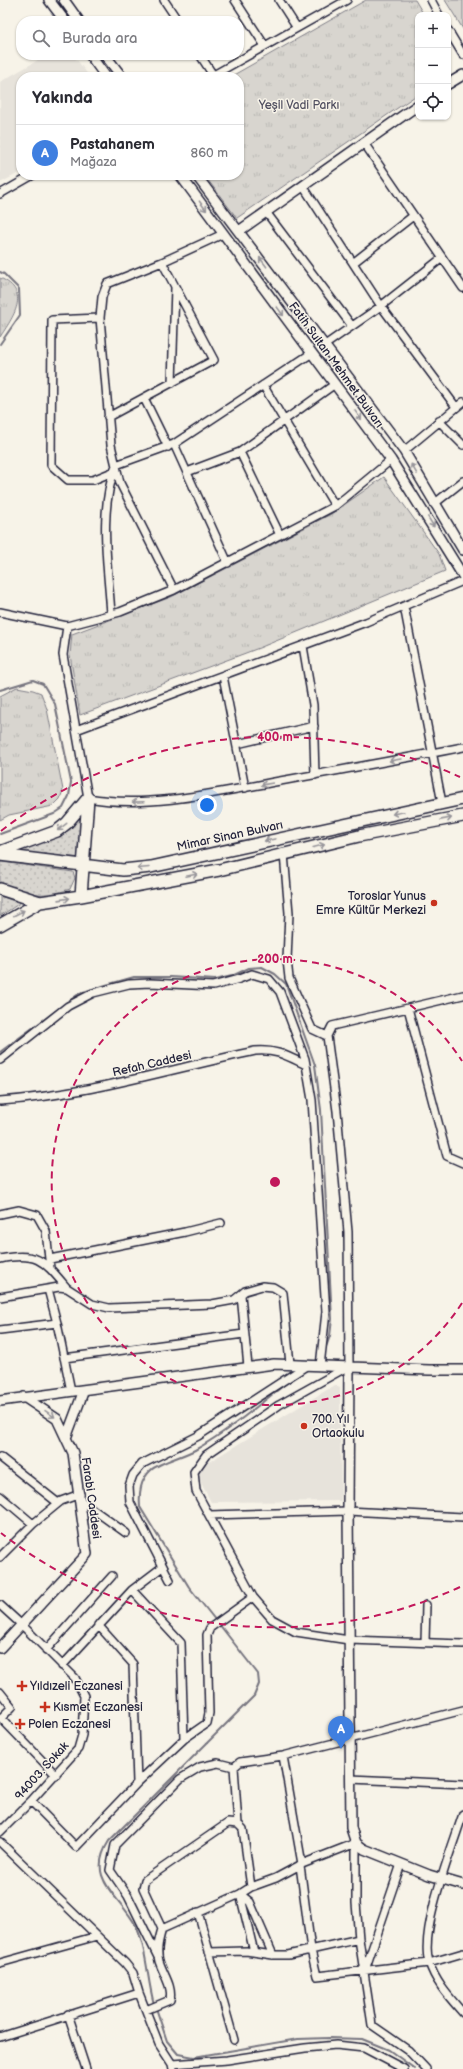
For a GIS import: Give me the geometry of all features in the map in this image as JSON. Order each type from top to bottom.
[{"type":"main road","points":[[0,852],[57,830],[67,823],[88,798]]},
{"type":"main road","points":[[81,896],[88,798]]},
{"type":"main road","name":"Mimar Sinan Bulvarı","points":[[0,855],[123,870],[151,867],[463,799]]},
{"type":"main road","points":[[0,925],[40,902],[149,884],[359,836],[463,816]]},
{"type":"main road","points":[[0,889],[40,902]]},
{"type":"street","points":[[49,0],[61,16]]},
{"type":"street","points":[[64,0],[76,16]]},
{"type":"street","points":[[164,0],[175,16]]},
{"type":"street","points":[[235,0],[265,46]]},
{"type":"street","points":[[279,0],[298,28]]},
{"type":"street","points":[[244,58],[298,28],[337,2],[346,0]]},
{"type":"street","points":[[431,0],[437,12]]},
{"type":"street","points":[[451,35],[463,55]]},
{"type":"street","points":[[94,60],[102,72]]},
{"type":"street","points":[[109,60],[118,72]]},
{"type":"street","points":[[203,60],[209,72]]},
{"type":"street","points":[[218,72],[240,60]]},
{"type":"street","points":[[451,82],[463,75]]},
{"type":"street","points":[[239,231],[415,107]]},
{"type":"street","points":[[364,143],[463,288]]},
{"type":"street","points":[[0,194],[24,180]]},
{"type":"street","name":"Fatih Sultan Mehmet Bulvarı","points":[[184,180],[391,460],[463,576]]},
{"type":"street","name":"Fatih Sultan Mehmet Bulvarı","points":[[200,180],[404,451],[434,504],[463,550]]},
{"type":"street","points":[[303,186],[381,306],[456,407]]},
{"type":"street","points":[[266,212],[352,326]]},
{"type":"street","points":[[353,263],[413,216]]},
{"type":"street","points":[[174,590],[120,483],[115,469],[108,417],[100,318],[102,297],[107,284],[162,262],[223,234]]},
{"type":"street","points":[[325,345],[381,306],[442,258]]},
{"type":"street","points":[[108,417],[214,360],[162,262]]},
{"type":"street","points":[[172,383],[175,287]]},
{"type":"street","points":[[100,318],[52,320],[50,465],[68,480],[93,480],[171,445],[312,353]]},
{"type":"street","points":[[187,472],[240,452],[335,384]]},
{"type":"street","points":[[263,385],[335,506]]},
{"type":"street","points":[[144,398],[187,472],[228,563]]},
{"type":"street","points":[[404,451],[463,402]]},
{"type":"street","points":[[440,421],[463,445]]},
{"type":"street","points":[[240,452],[280,535]]},
{"type":"street","points":[[0,612],[67,626],[111,614],[174,590],[335,506],[391,460]]},
{"type":"street","points":[[111,614],[105,508],[115,469]]},
{"type":"street","points":[[434,504],[463,481]]},
{"type":"street","points":[[76,730],[303,646],[463,581]]},
{"type":"street","points":[[404,606],[442,803]]},
{"type":"street","points":[[67,626],[64,655],[88,798],[109,802],[140,802],[245,788],[463,747]]},
{"type":"street","points":[[303,646],[313,705],[315,775]]},
{"type":"street","points":[[223,676],[245,788]]},
{"type":"street","points":[[237,744],[314,726]]},
{"type":"street","points":[[284,854],[289,913],[287,960],[289,978],[312,1029],[327,1036]]},
{"type":"street","points":[[0,1060],[68,1006],[93,993],[129,984],[150,983],[213,986],[252,974],[270,979],[280,992],[306,1065],[312,1100],[326,1312],[320,1366]]},
{"type":"street","points":[[426,2069],[408,2050],[372,2025],[359,1939],[356,1902],[356,1843],[351,1828],[350,1778],[348,1232],[337,1111],[327,1036],[332,1026],[463,995]]},
{"type":"street","points":[[408,1008],[447,1156],[463,1163]]},
{"type":"street","name":"Refah Caddesi","points":[[0,1101],[50,1096],[113,1085],[255,1051],[269,1050],[281,1053],[306,1065]]},
{"type":"street","points":[[0,1214],[18,1210],[37,1215],[46,1231],[50,1268]]},
{"type":"street","points":[[50,1259],[221,1223]]},
{"type":"street","points":[[0,1259],[28,1256],[38,1258],[50,1268],[68,1288],[92,1304],[109,1308],[212,1304],[234,1300],[241,1295],[262,1286],[273,1287],[283,1293],[290,1364]]},
{"type":"street","points":[[0,1297],[60,1287],[68,1288]]},
{"type":"street","points":[[48,1289],[71,1391]]},
{"type":"street","points":[[241,1295],[248,1367]]},
{"type":"street","points":[[0,1330],[57,1324]]},
{"type":"street","points":[[64,1358],[244,1334]]},
{"type":"street","points":[[0,1401],[274,1364],[463,1370]]},
{"type":"street","points":[[170,1580],[130,1502],[129,1486],[134,1475],[142,1464],[198,1436],[306,1366]]},
{"type":"street","points":[[349,1366],[279,1405],[206,1455],[194,1472],[196,1491],[254,1597],[272,1619],[296,1632],[349,1640],[463,1644]]},
{"type":"street","points":[[66,1438],[84,1390]]},
{"type":"street","name":"Farabi Caddesi","points":[[0,1648],[23,1626],[87,1554],[73,1453],[57,1419],[24,1397]]},
{"type":"street","points":[[0,1457],[58,1503]]},
{"type":"street","points":[[0,1496],[33,1524]]},
{"type":"street","points":[[0,1557],[33,1524],[58,1503],[80,1497],[126,1533]]},
{"type":"street","points":[[209,1515],[348,1511],[463,1517]]},
{"type":"street","points":[[62,1666],[98,1625],[132,1590],[161,1568]]},
{"type":"street","points":[[46,1650],[112,1576]]},
{"type":"street","points":[[132,1590],[180,1643],[184,1739]]},
{"type":"street","points":[[31,1801],[76,1846],[137,1783],[184,1739],[206,1723],[208,1720],[207,1636],[213,1626],[254,1597]]},
{"type":"street","name":"94003. Sokak","points":[[0,1605],[75,1678],[84,1696],[82,1734],[78,1749],[56,1775],[0,1832]]},
{"type":"street","points":[[425,1642],[426,1605]]},
{"type":"street","points":[[98,1625],[132,1664],[137,1783]]},
{"type":"street","points":[[0,1692],[12,1707],[1,1718],[56,1775]]},
{"type":"street","points":[[234,1767],[240,1762],[283,1756],[463,1710]]},
{"type":"street","points":[[283,1756],[301,1864],[311,1950],[317,1976],[364,1972],[429,1963],[463,1954]]},
{"type":"street","points":[[148,2009],[161,2005],[170,2000],[171,1995],[159,1960],[128,1896],[110,1870],[115,1845],[180,1779],[206,1766],[218,1763],[234,1767]]},
{"type":"street","points":[[234,1767],[238,1824]]},
{"type":"street","points":[[350,1778],[463,1784]]},
{"type":"street","points":[[463,1814],[442,1879],[426,1938],[429,1963],[443,1989],[463,2013]]},
{"type":"street","points":[[159,1960],[158,1943],[162,1929],[143,1888],[145,1880],[223,1826],[234,1822],[243,1829],[251,1887]]},
{"type":"street","points":[[0,1842],[133,1973],[139,1994],[148,2009],[159,2044],[173,2066],[336,2045],[364,2048],[404,2069]]},
{"type":"street","points":[[162,1929],[240,1894],[251,1887],[276,1878],[301,1864],[356,1843]]},
{"type":"street","points":[[356,1843],[364,1849],[401,1864],[463,1885]]},
{"type":"street","points":[[364,1972],[401,1864]]},
{"type":"street","points":[[240,1894],[254,1952]]},
{"type":"street","points":[[240,1894],[250,1902],[273,1955]]},
{"type":"street","points":[[198,1912],[234,2040]]},
{"type":"street","points":[[0,1963],[97,1936]]},
{"type":"street","points":[[209,1952],[227,1950],[273,1955],[288,1955],[359,1939]]},
{"type":"street","points":[[0,2037],[68,2014],[139,1994]]},
{"type":"street","points":[[68,2014],[86,2069]]},
{"type":"shaded area","points":[[38,60],[77,60],[86,72],[17,72]]},
{"type":"shaded area","points":[[16,73],[16,175],[0,183],[0,82]]},
{"type":"shaded area","name":"700. Yıl Ortaokulu","points":[[335,1385],[340,1387],[341,1501],[211,1502],[199,1479],[198,1472],[204,1465]]},
{"type":"green space","name":"Yeşil Vadi Parkı","points":[[366,0],[415,0],[422,12],[415,12],[415,96],[237,218],[208,180],[244,180],[244,72],[239,72]]},
{"type":"green space","points":[[445,0],[463,0],[463,29]]},
{"type":"green space","points":[[0,278],[10,284],[15,290],[17,305],[10,321],[0,337]]},
{"type":"green space","points":[[384,477],[439,554],[445,571],[259,648],[80,715],[70,655],[72,634],[171,597],[331,514]]},
{"type":"green space","points":[[17,687],[41,693],[47,709],[63,790],[60,799],[53,806],[9,815],[0,820],[0,696]]},
{"type":"green space","points":[[84,812],[82,858],[17,852],[59,836]]},
{"type":"green space","points":[[2,862],[73,872],[75,878],[70,889],[51,894],[35,894],[0,885],[0,863]]},
{"type":"green space","points":[[0,896],[20,903],[0,916]]},
{"type":"waterway","points":[[0,272],[19,289],[20,315],[0,344]]},
{"type":"waterway","points":[[0,690],[33,680],[43,684],[55,704],[71,782],[69,796],[63,808],[54,814],[0,834]]},
{"type":"waterway","points":[[0,1052],[80,993],[134,977],[171,977],[215,980],[232,976],[249,968],[262,967],[275,974],[286,984],[315,1065],[321,1110],[332,1319],[330,1336],[326,1347]]},
{"type":"waterway","points":[[216,1621],[189,1587],[140,1507],[142,1482],[154,1467],[195,1450],[221,1434],[293,1378]]},
{"type":"waterway","points":[[154,2004],[140,1935],[130,1915],[114,1896],[103,1877],[101,1867],[102,1855],[109,1841],[254,1696],[259,1684],[258,1674],[219,1624]]},
{"type":"waterway","points":[[156,2008],[167,2041],[178,2054],[194,2057],[298,2039],[362,2039],[389,2050],[415,2069]]},
{"type":"place","name":"Toroslar Yunus Emre Kültür Merkezi","points":[[434,903]]},
{"type":"place","name":"700. Yıl Ortaokulu","points":[[304,1426]]},
{"type":"place","name":"Yıldızeli Eczanesi","points":[[22,1686]]},
{"type":"place","name":"Kısmet Eczanesi","points":[[45,1707]]},
{"type":"place","name":"Polen Eczanesi","points":[[20,1724]]},
{"type":"place","name":"Pastahanem","points":[[341,1749]]}]
